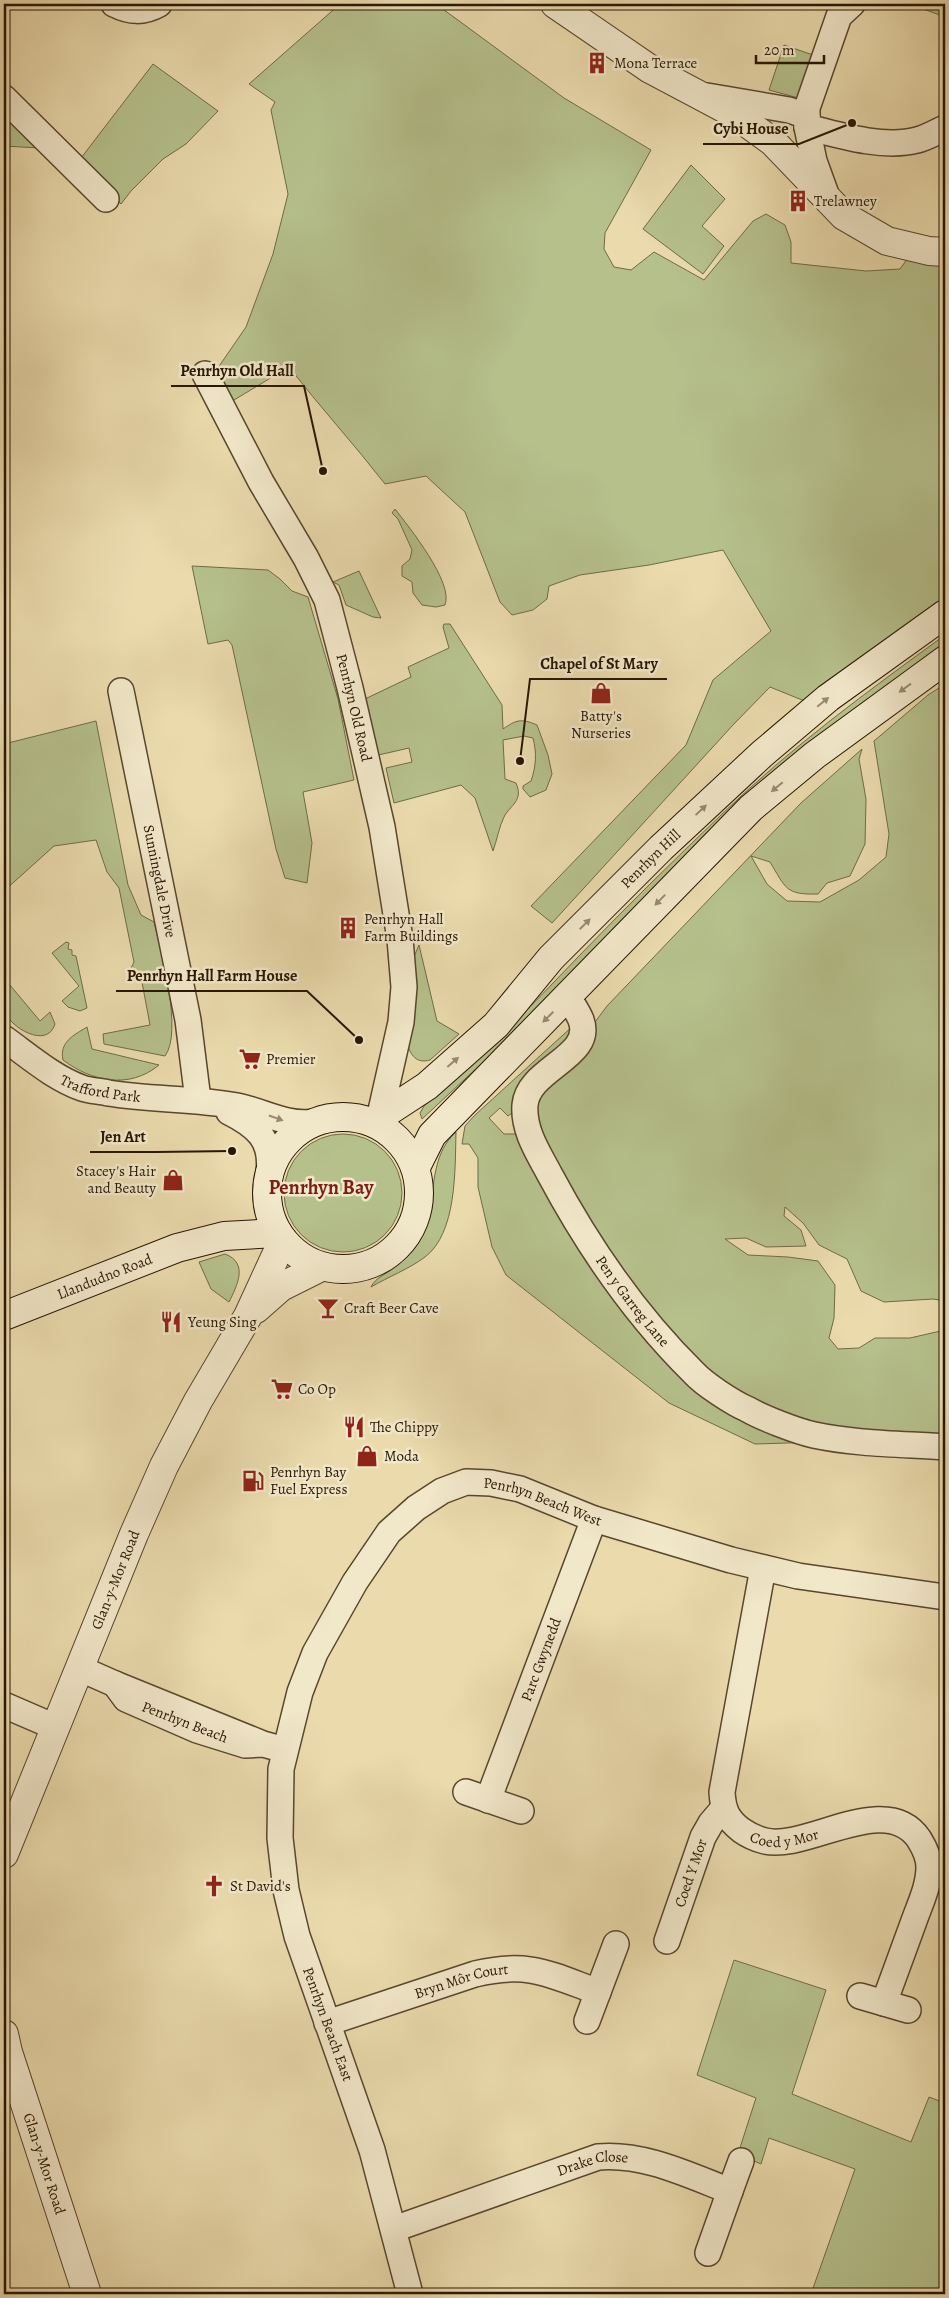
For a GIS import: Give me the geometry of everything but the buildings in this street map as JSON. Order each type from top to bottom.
[{"type":"main road","points":[[555,4],[650,69],[732,113],[773,142],[844,216],[887,241],[928,252],[945,252]]},
{"type":"main road","name":"Penrhyn Hill","points":[[376,1119],[427,1086],[496,1025],[551,958],[661,848],[762,754],[828,698],[945,614]]},
{"type":"main road","points":[[416,1167],[432,1135],[751,808],[815,755],[945,660]]},
{"type":"main road","points":[[350,1116],[376,1119],[406,1148],[416,1167],[420,1184],[419,1208],[410,1231],[392,1253],[361,1268],[342,1270],[321,1267],[307,1261],[289,1247],[280,1236],[271,1219],[267,1198],[268,1180],[278,1152],[292,1136],[313,1122],[332,1117],[350,1116]]},
{"type":"main road","name":"Llandudno Road","points":[[206,1240],[243,1218],[258,1205],[268,1180]]},
{"type":"main road","name":"Llandudno Road","points":[[4,1316],[177,1248],[206,1240],[245,1234],[280,1236]]},
{"type":"main road","points":[[248,1316],[280,1236]]},
{"type":"main road","points":[[248,1316],[281,1286],[321,1267]]},
{"type":"main road","name":"Glan-y-Mor Road","points":[[4,1854],[55,1727],[81,1669],[134,1534],[164,1466],[198,1401],[248,1316]]},
{"type":"main road","name":"Glan-y-Mor Road","points":[[4,2034],[17,2081],[87,2294]]},
{"type":"street","points":[[114,4],[131,11],[149,10],[159,4]]},
{"type":"street","points":[[829,202],[814,161],[807,121],[807,108],[842,7]]},
{"type":"street","points":[[699,94],[789,110],[807,121],[874,141],[898,142],[917,140],[945,128]]},
{"type":"street","points":[[4,98],[106,199]]},
{"type":"street","name":"Penrhyn Old Road","points":[[205,374],[261,482],[306,558],[328,600],[350,688],[382,828],[400,939],[404,987],[402,1016],[376,1119]]},
{"type":"street","name":"Sunningdale Drive","points":[[121,691],[205,1102]]},
{"type":"street","name":"Pen y Garreg Lane","points":[[568,997],[581,1020],[583,1030],[581,1040],[573,1053],[541,1076],[530,1089],[525,1105],[530,1136],[577,1226],[649,1324],[695,1375],[746,1409],[813,1435],[945,1447]]},
{"type":"street","name":"Trafford Park","points":[[4,1039],[55,1074],[83,1088],[134,1097],[205,1102],[253,1110],[300,1124],[313,1122]]},
{"type":"street","points":[[389,1068],[407,1081],[427,1086]]},
{"type":"street","name":"Trafford Park","points":[[205,1102],[245,1120],[257,1129],[268,1148],[270,1162],[268,1180]]},
{"type":"street","name":"Penrhyn Beach West","points":[[274,1747],[300,1692],[315,1653],[355,1582],[389,1532],[416,1508],[442,1491],[466,1482],[491,1483],[520,1489],[594,1519],[763,1568],[798,1576],[945,1597]]},
{"type":"street","name":"Parc Gwynedd","points":[[521,1811],[477,1796],[594,1519]]},
{"type":"street","points":[[723,1809],[722,1792],[763,1568]]},
{"type":"street","name":"Penrhyn Beach","points":[[81,1669],[115,1684],[126,1699],[197,1730],[245,1745],[274,1747]]},
{"type":"street","points":[[4,1705],[55,1727]]},
{"type":"street","name":"Penrhyn Beach East","points":[[274,1747],[280,1769],[280,1838],[286,1890],[297,1936],[372,2150],[410,2294]]},
{"type":"street","name":"Coed Y Mor","points":[[667,1941],[667,1907],[710,1823],[723,1809]]},
{"type":"street","name":"Coed y Mor","points":[[723,1809],[732,1823],[747,1834],[766,1842],[783,1841],[872,1819],[900,1824],[914,1833],[926,1849],[930,1866],[926,1887],[884,2003]]},
{"type":"street","points":[[587,2021],[616,1944]]},
{"type":"street","name":"Bryn Môr Court","points":[[327,2023],[475,1974],[500,1968],[521,1968],[541,1971],[598,1992]]},
{"type":"street","points":[[860,1996],[908,2010]]},
{"type":"street","name":"Drake Close","points":[[394,2229],[598,2157],[618,2155],[642,2159],[730,2191]]},
{"type":"street","points":[[708,2253],[741,2161]]},
{"type":"green space","points":[[340,4],[436,4],[564,98],[651,150],[605,233],[604,249],[614,267],[631,270],[654,252],[704,280],[753,221],[766,214],[785,225],[791,242],[791,263],[866,271],[900,269],[908,258],[945,260],[945,459],[941,481],[945,498],[945,601],[807,702],[770,687],[552,923],[531,906],[686,745],[713,680],[771,631],[723,550],[649,565],[580,575],[549,586],[547,599],[533,610],[512,615],[500,602],[465,512],[426,476],[385,484],[289,367],[229,403],[213,375],[246,327],[273,254],[288,194],[271,110],[275,102],[249,84]]},
{"type":"green space","points":[[910,4],[945,4],[945,17]]},
{"type":"green space","points":[[784,45],[816,56],[802,99],[769,90]]},
{"type":"green space","points":[[153,64],[218,111],[186,144],[163,159],[131,191],[121,204],[78,162]]},
{"type":"green space","points":[[4,109],[40,148],[4,146]]},
{"type":"green space","points":[[691,165],[725,199],[702,226],[724,246],[703,274],[643,229]]},
{"type":"green space","points":[[395,509],[419,541],[437,570],[446,595],[445,605],[436,607],[422,605],[413,593],[412,582],[402,576],[402,566],[410,559],[412,550],[398,519],[392,513]]},
{"type":"green space","points":[[192,566],[268,570],[292,591],[308,597],[338,699],[354,780],[303,792],[312,843],[307,883],[285,878],[276,849],[232,645],[228,640],[208,644]]},
{"type":"green space","points":[[359,571],[381,618],[373,617],[346,605],[339,585],[333,582]]},
{"type":"green space","points":[[444,624],[450,624],[502,705],[503,729],[519,721],[527,721],[537,725],[548,755],[552,774],[546,790],[530,797],[523,789],[523,786],[531,781],[534,770],[533,738],[524,736],[503,740],[505,779],[516,783],[518,794],[517,799],[502,821],[493,851],[475,798],[461,785],[394,803],[386,768],[412,762],[409,748],[374,756],[365,699],[411,677],[408,667],[449,648],[443,627]]},
{"type":"green space","points":[[945,635],[945,642],[803,749],[507,1040],[422,1119],[420,1113],[424,1106],[504,1033],[631,902],[747,790],[830,721]]},
{"type":"green space","points":[[945,684],[945,1301],[933,1299],[884,1302],[861,1291],[847,1259],[819,1245],[803,1223],[785,1207],[784,1216],[801,1230],[806,1246],[766,1247],[746,1238],[725,1239],[748,1255],[818,1261],[835,1285],[834,1318],[829,1338],[838,1349],[859,1348],[875,1338],[910,1338],[945,1330],[945,1443],[857,1433],[772,1413],[705,1375],[620,1271],[539,1139],[534,1099],[591,1042],[595,1022],[607,1006],[801,803],[862,749],[859,759],[866,799],[865,844],[850,876],[827,883],[818,894],[799,893],[784,884],[770,862],[751,856],[767,884],[787,901],[820,902],[859,880],[886,857],[889,834],[874,741],[928,695]]},
{"type":"green space","points":[[96,721],[128,885],[141,915],[154,922],[165,971],[169,991],[172,1029],[170,1045],[165,1056],[104,1044],[103,1034],[150,1025],[141,977],[129,979],[128,974],[134,962],[119,888],[107,872],[96,840],[54,846],[4,891],[4,744]]},
{"type":"green space","points":[[66,942],[69,943],[68,949],[72,950],[72,955],[76,956],[87,1008],[80,1011],[68,1007],[62,1001],[79,986],[52,953]]},
{"type":"green space","points":[[419,945],[437,1021],[459,1034],[430,1060],[425,1061],[415,1058],[407,1044],[410,966]]},
{"type":"green space","points":[[4,978],[40,1021],[50,1012],[55,1024],[51,1032],[44,1035],[28,1033],[20,1029],[7,1017],[3,1002]]},
{"type":"green space","points":[[574,1025],[577,1027],[521,1106],[508,1116],[500,1108],[489,1118],[504,1134],[520,1134],[680,1370],[820,1442],[755,1444],[669,1403],[506,1275],[492,1247],[478,1187],[478,1158],[469,1144],[462,1144],[465,1126]]},
{"type":"green space","points":[[87,1027],[92,1049],[159,1065],[135,1078],[123,1080],[110,1080],[98,1077],[74,1067],[63,1060],[63,1048],[77,1033]]},
{"type":"green space","points":[[456,1132],[452,1199],[449,1217],[443,1233],[425,1257],[371,1287],[378,1278],[406,1258],[420,1241],[427,1223],[440,1155]]},
{"type":"green space","points":[[343,1134],[366,1138],[385,1151],[398,1170],[402,1193],[398,1216],[385,1235],[366,1248],[343,1252],[320,1248],[301,1235],[288,1216],[284,1193],[288,1170],[301,1151],[320,1138]]},
{"type":"green space","points":[[225,1254],[237,1263],[239,1269],[238,1282],[229,1302],[211,1289],[199,1262]]},
{"type":"green space","points":[[734,1960],[826,1990],[792,2094],[911,2142],[929,2097],[945,2103],[945,2294],[811,2294],[855,2169],[769,2138],[761,2164],[738,2154],[756,2098],[697,2075]]},
{"type":"place","name":"Mona Terrace","points":[[597,63]]},
{"type":"place","name":"Cybi House","points":[[852,123]]},
{"type":"place","name":"Trelawney","points":[[798,201]]},
{"type":"place","name":"Penrhyn Old Hall","points":[[323,471]]},
{"type":"place","name":"Batty's Nurseries","points":[[601,693]]},
{"type":"place","name":"Chapel of St Mary","points":[[520,761]]},
{"type":"place","name":"Penrhyn Hall Farm Buildings","points":[[348,928]]},
{"type":"place","name":"Penrhyn Hall Farm House","points":[[359,1040]]},
{"type":"place","name":"Premier","points":[[250,1059]]},
{"type":"place","name":"Jen Art","points":[[232,1151]]},
{"type":"place","name":"Stacey's Hair and Beauty","points":[[173,1180]]},
{"type":"place","name":"Craft Beer Cave","points":[[328,1308]]},
{"type":"place","name":"Yeung Sing","points":[[171,1322]]},
{"type":"place","name":"Co Op","points":[[282,1389]]},
{"type":"place","name":"The Chippy","points":[[354,1427]]},
{"type":"place","name":"Moda","points":[[367,1456]]},
{"type":"place","name":"Penrhyn Bay Fuel Express","points":[[253,1481]]},
{"type":"place","name":"St David's","points":[[214,1886]]},
{"type":"district","name":"Penrhyn Bay","points":[[321,1187]]}]
